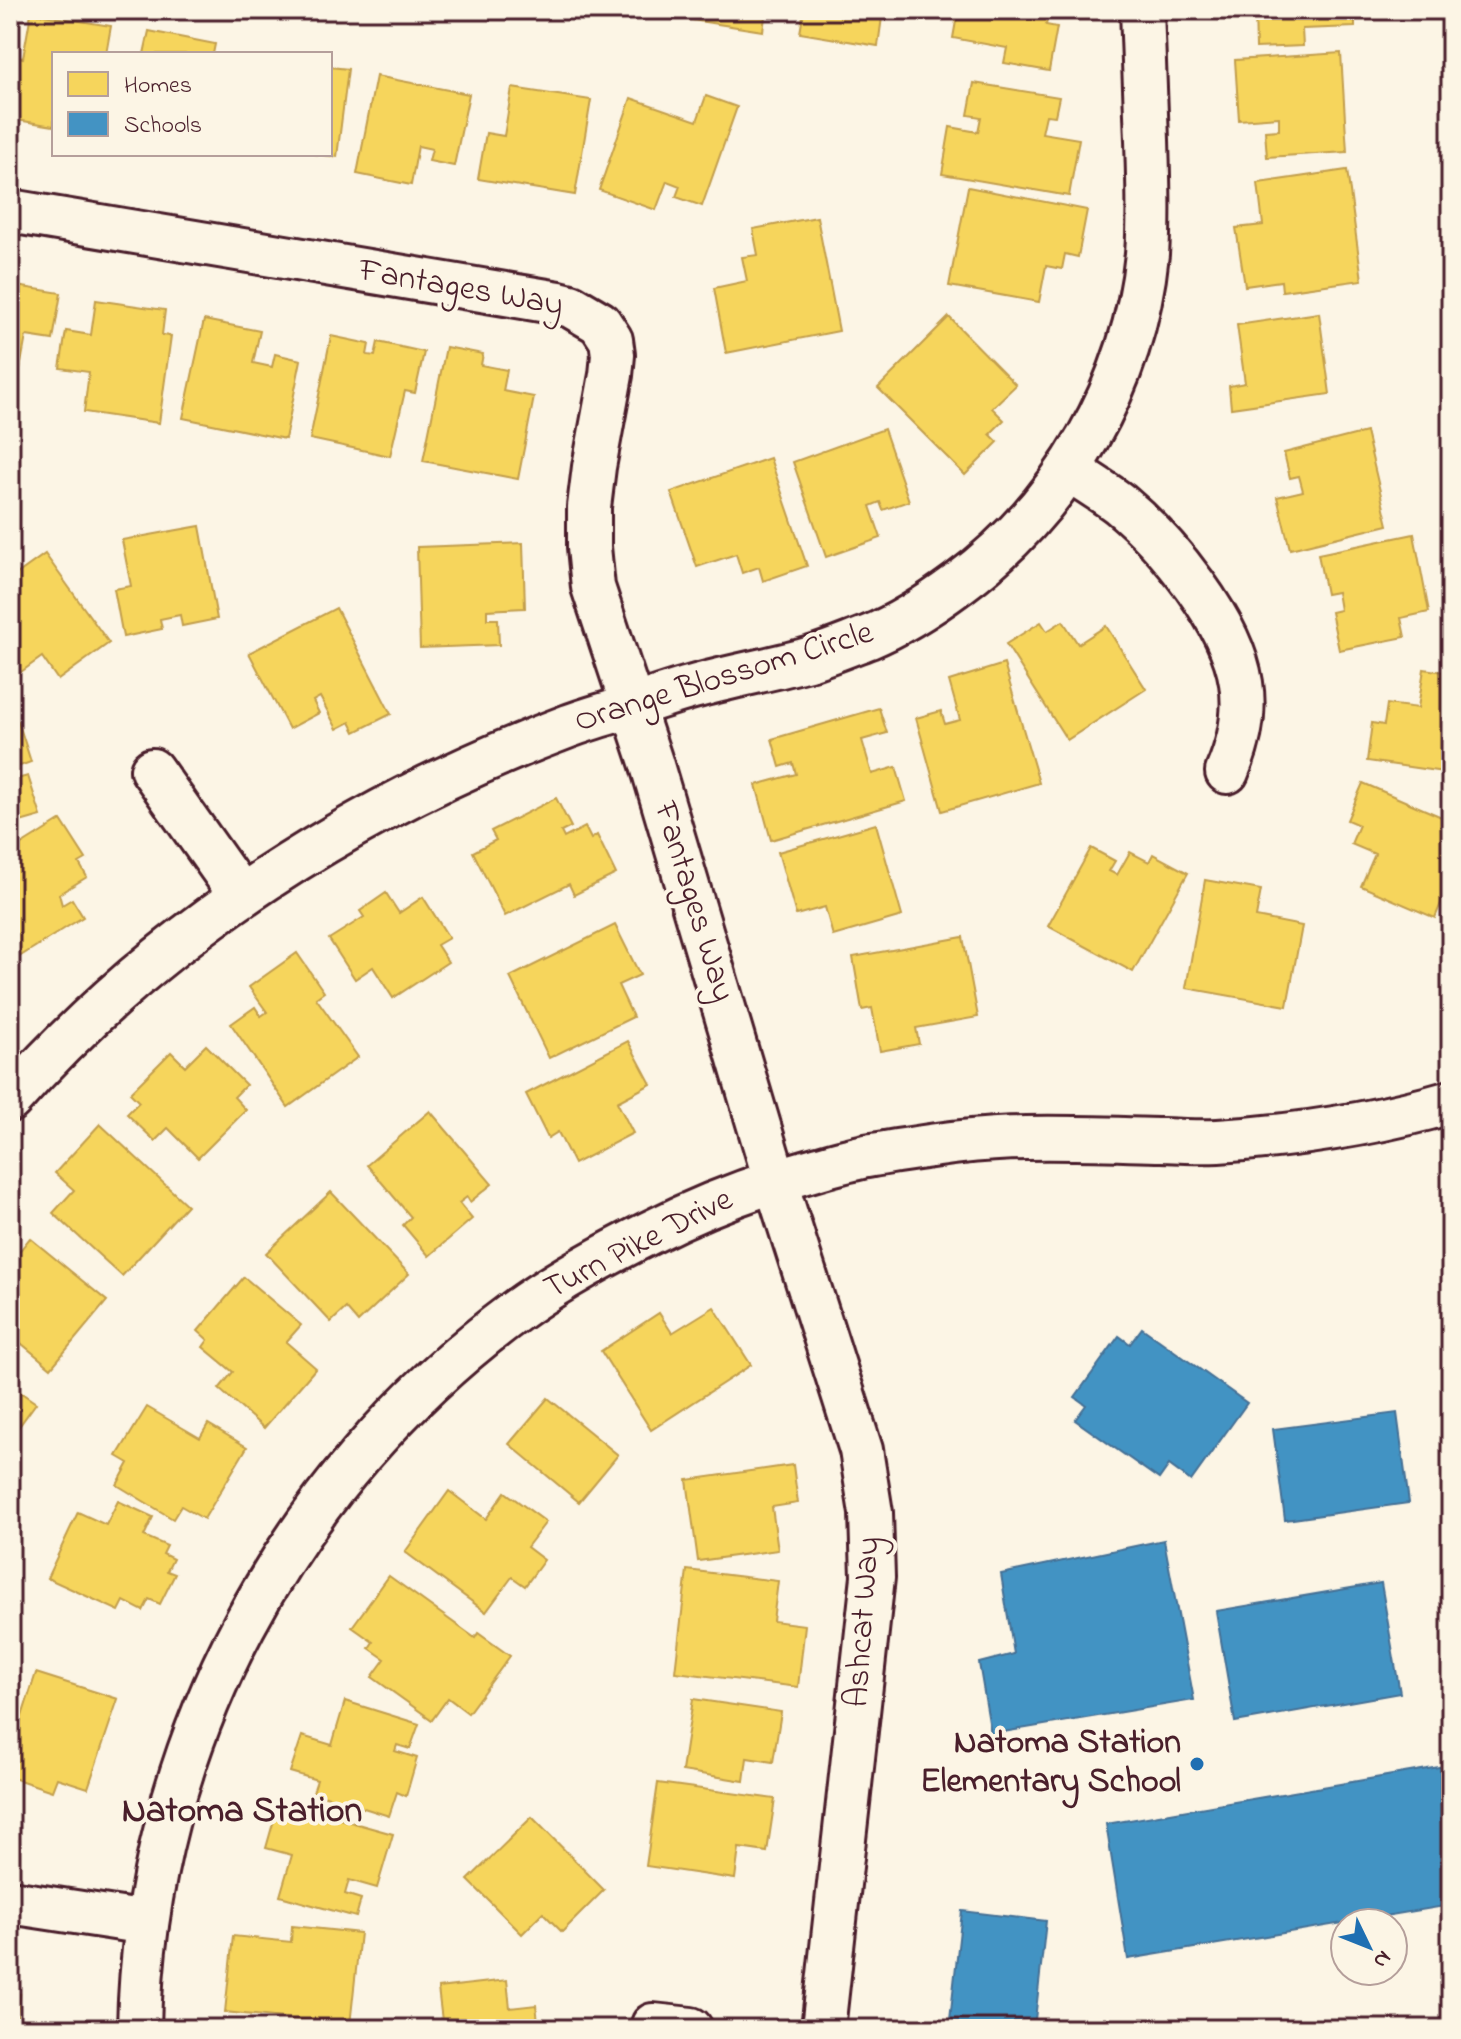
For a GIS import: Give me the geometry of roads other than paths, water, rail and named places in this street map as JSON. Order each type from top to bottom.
[{"type":"street","name":"Orange Blossom Circle","points":[[10,1100],[100,1009],[175,945],[316,846],[402,798],[491,756],[575,723],[690,687],[813,657],[874,635],[932,604],[985,564],[1031,519],[1069,470],[1117,380],[1136,318],[1147,254],[1149,188],[1142,10]]},
{"type":"street","name":"Fantages Way","points":[[10,211],[559,303],[571,306],[600,323],[611,340],[613,355],[589,507],[593,587],[633,706],[775,1180]]},
{"type":"street","points":[[1069,470],[1120,505],[1165,548],[1203,597],[1225,632],[1242,685],[1242,720],[1237,747],[1227,772]]},
{"type":"street","points":[[152,770],[241,896]]},
{"type":"street","name":"Turn Pike Drive","points":[[139,2029],[147,1923],[166,1829],[194,1737],[231,1649],[261,1592],[314,1513],[374,1438],[442,1371],[517,1310],[597,1259],[683,1216],[775,1180],[865,1156],[959,1142],[1024,1137],[1215,1141],[1310,1133],[1404,1116],[1451,1102]]},
{"type":"street","name":"Ashcat Way","points":[[775,1180],[861,1450],[871,1513],[873,1577],[823,2029]]},
{"type":"street","points":[[10,1902],[147,1923]]},
{"type":"place","name":"Natoma Station Elementary School","points":[[1197,1764]]},
{"type":"district","name":"Natoma Station","points":[[242,1812]]}]
